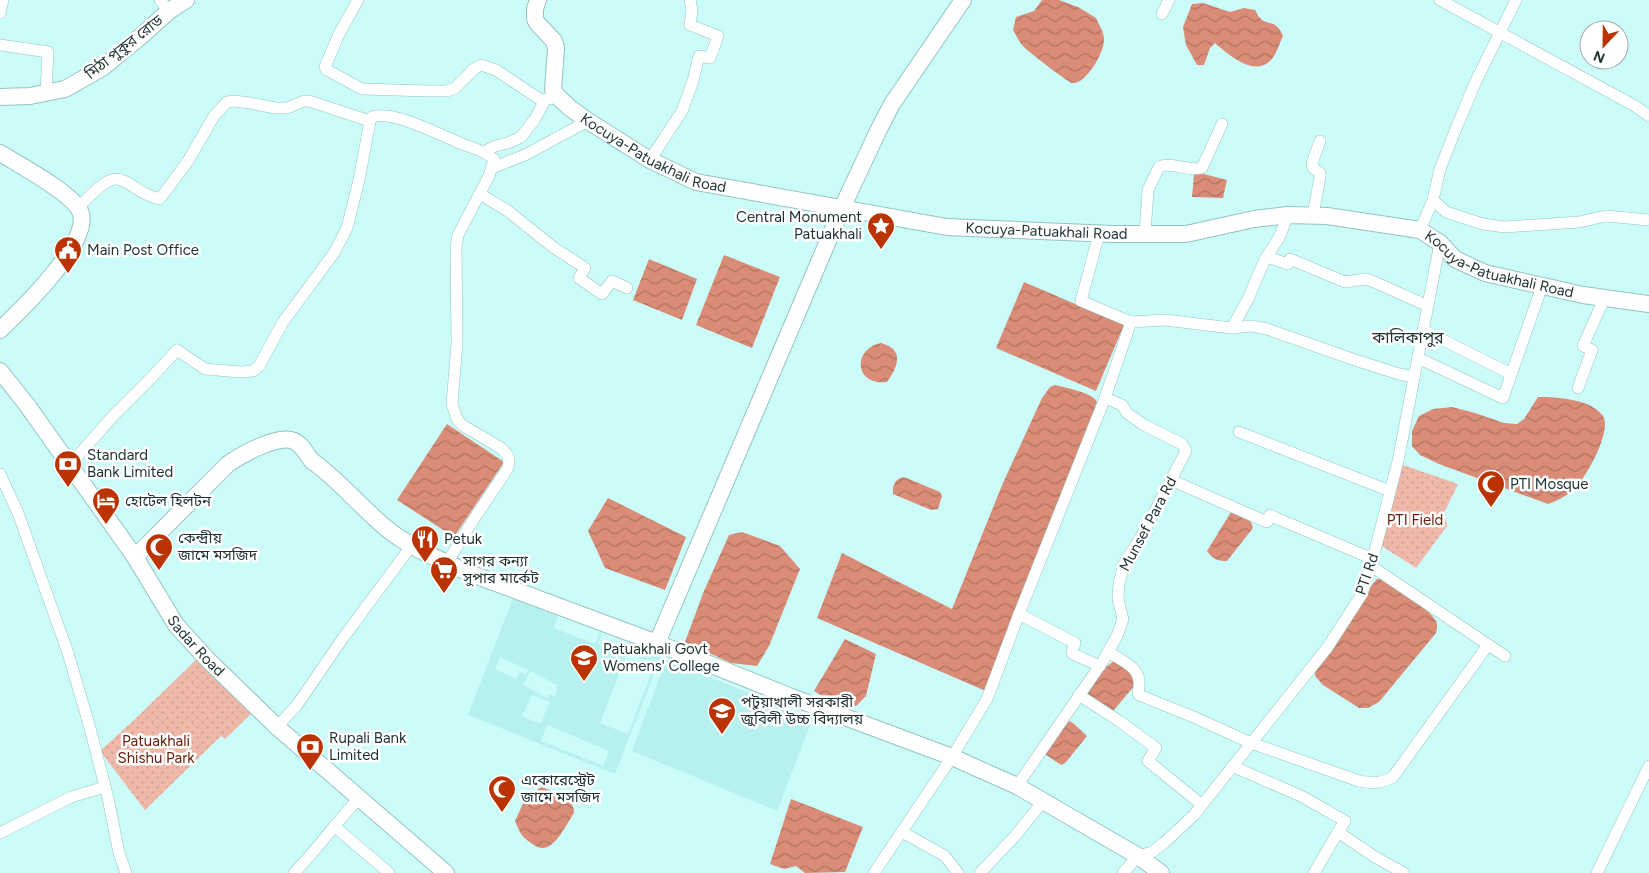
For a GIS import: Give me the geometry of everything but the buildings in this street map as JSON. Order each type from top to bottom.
[{"type":"street","points":[[0,13],[2,0]]},
{"type":"street","name":"মিঠা পুকুর রোড","points":[[0,96],[30,96],[65,89],[102,68],[140,37],[164,6],[186,0]]},
{"type":"street","points":[[358,0],[325,67],[327,70],[362,89],[447,91],[455,88],[474,69],[481,65],[496,70],[541,100],[551,98]]},
{"type":"street","points":[[650,160],[682,111],[699,56],[710,58],[718,36],[690,25],[692,10],[690,0]]},
{"type":"street","points":[[658,643],[842,208],[892,104],[963,0]]},
{"type":"street","points":[[1162,14],[1169,0]]},
{"type":"street","points":[[1440,0],[1635,106],[1649,116]]},
{"type":"street","points":[[1420,230],[1433,200],[1440,169],[1457,126],[1476,81],[1516,0]]},
{"type":"street","points":[[484,152],[521,137],[551,98],[554,90],[556,48],[554,41],[537,24],[535,19],[535,1]]},
{"type":"street","points":[[0,45],[48,52],[46,93]]},
{"type":"street","name":"Kocuya-Patuakhali Road","points":[[551,98],[570,108],[650,160],[696,182],[947,227],[1099,234],[1186,234],[1254,219],[1288,214],[1364,221],[1420,230],[1440,243],[1455,260],[1485,273],[1604,299],[1649,304]]},
{"type":"street","points":[[78,208],[99,187],[115,178],[151,196],[159,198],[162,196],[188,161],[214,116],[226,102],[234,101],[275,108],[287,108],[304,101],[309,101],[370,121]]},
{"type":"street","points":[[70,465],[113,416],[177,350],[205,369],[241,372],[253,371],[259,366],[283,322],[334,253],[347,228],[372,117],[392,117],[420,126],[484,152],[494,159],[492,168],[457,241],[457,343],[452,404],[457,419],[462,426],[501,448],[506,453],[509,462],[508,468],[470,525],[448,563]]},
{"type":"street","points":[[492,168],[525,155],[588,121]]},
{"type":"street","points":[[1145,234],[1148,190],[1159,167],[1164,165],[1195,169],[1202,168],[1222,124]]},
{"type":"street","points":[[1313,215],[1320,173],[1313,168],[1312,163],[1320,140]]},
{"type":"street","points":[[0,153],[60,191],[78,208],[82,218],[77,241],[68,256],[0,330]]},
{"type":"street","points":[[480,194],[508,211],[553,247],[585,268],[578,278],[602,294],[612,281],[627,288]]},
{"type":"street","points":[[1433,200],[1446,212],[1483,224],[1505,227],[1570,222],[1606,216],[1649,220]]},
{"type":"street","points":[[1232,328],[1248,299],[1266,257],[1279,238],[1288,214]]},
{"type":"street","points":[[1099,234],[1081,301],[1131,322],[1165,320],[1232,328],[1251,326],[1267,329],[1358,361],[1414,377]]},
{"type":"street","name":"PTI Rd","points":[[1138,856],[1152,852],[1194,815],[1327,648],[1362,594],[1372,563],[1404,431],[1440,243]]},
{"type":"street","points":[[1266,257],[1288,264],[1290,259],[1345,282],[1364,279],[1372,281],[1428,306]]},
{"type":"street","points":[[1418,358],[1502,398],[1542,286]]},
{"type":"street","points":[[1578,388],[1592,350],[1583,346],[1604,299]]},
{"type":"street","points":[[874,873],[952,757],[987,699],[1105,398],[1131,322]]},
{"type":"street","points":[[1423,330],[1510,374]]},
{"type":"street","name":"Sadar Road","points":[[0,370],[135,556],[176,625],[207,659],[277,727],[442,872]]},
{"type":"street","name":"Munsef Para Rd","points":[[1017,786],[1100,666],[1117,636],[1123,619],[1118,599],[1119,583],[1124,564],[1144,532],[1186,450],[1182,444],[1144,425],[1127,412],[1122,405],[1105,398]]},
{"type":"street","points":[[1240,432],[1390,491]]},
{"type":"street","points":[[135,556],[228,464],[245,453],[265,444],[290,439],[297,443],[312,460],[334,478],[386,528],[412,545],[469,574],[658,643],[794,698],[952,757],[1044,800],[1138,856],[1161,873]]},
{"type":"street","points":[[0,474],[18,513],[68,653],[90,728],[119,853],[126,873]]},
{"type":"street","points":[[1171,480],[1267,522],[1270,515],[1372,563],[1505,656]]},
{"type":"street","points":[[277,727],[298,705],[412,545]]},
{"type":"street","points":[[1019,614],[1075,643],[1073,654],[1100,666]]},
{"type":"street","points":[[1108,652],[1133,668],[1140,682],[1139,694],[1251,743],[1360,781],[1372,783],[1383,782],[1394,777],[1488,645]]},
{"type":"street","points":[[1079,695],[1156,748],[1148,761],[1202,804]]},
{"type":"street","points":[[1232,766],[1303,797],[1345,820],[1314,873]]},
{"type":"street","points":[[1597,873],[1649,766]]},
{"type":"street","points":[[0,832],[71,797],[105,787]]},
{"type":"street","points":[[294,873],[312,855],[359,798]]},
{"type":"street","points":[[980,873],[1015,836],[1044,800]]},
{"type":"street","points":[[334,826],[390,873]]},
{"type":"street","points":[[902,832],[946,856],[958,873]]},
{"type":"street","points":[[1338,832],[1375,857],[1404,873]]},
{"type":"street","points":[[1123,873],[1138,856]]},
{"type":"shaded area","name":"Patuakhali Govt Womens' College","points":[[515,593],[663,651],[615,774],[468,715]],"holes":[[[559,614],[601,629],[595,644],[554,628]],[[603,631],[629,641],[624,654],[598,644]],[[627,653],[655,664],[628,734],[600,723]],[[500,657],[528,670],[526,675],[520,672],[516,679],[495,669]],[[530,671],[557,685],[556,688],[558,689],[555,696],[549,694],[547,698],[523,685]],[[532,695],[550,702],[540,724],[522,716]],[[547,725],[609,751],[603,766],[541,741]]]},
{"type":"shaded area","name":"পটুয়াখালী সরকারী জুবিলী উচ্চ বিদ্যালয়","points":[[666,660],[813,718],[777,811],[632,751]]},
{"type":"green space","name":"PTI Field","points":[[1400,464],[1458,484],[1443,515],[1447,526],[1416,568],[1380,545]]},
{"type":"green space","name":"Patuakhali Shishu Park","points":[[200,656],[254,711],[225,739],[221,736],[145,810],[100,751]]},
{"type":"water","points":[[1042,0],[1059,0],[1078,7],[1096,18],[1101,28],[1104,39],[1098,59],[1089,73],[1077,82],[1072,83],[1032,54],[1022,44],[1013,30],[1016,17],[1034,11]]},
{"type":"water","points":[[1203,3],[1230,12],[1244,8],[1255,10],[1263,21],[1275,25],[1283,36],[1272,59],[1263,65],[1249,65],[1234,58],[1215,43],[1210,48],[1204,65],[1197,65],[1186,45],[1183,27],[1192,4]]},
{"type":"water","points":[[1196,172],[1227,180],[1223,198],[1192,197],[1194,175]]},
{"type":"water","points":[[724,255],[780,277],[752,348],[696,325]]},
{"type":"water","points":[[649,259],[697,279],[682,320],[633,300]]},
{"type":"water","points":[[1024,282],[1124,325],[1096,391],[996,348]]},
{"type":"water","points":[[881,343],[894,350],[897,359],[894,370],[887,382],[876,382],[868,378],[863,373],[861,366],[865,352],[872,346]]},
{"type":"water","points":[[1055,385],[1084,393],[1097,402],[1038,565],[988,692],[817,618],[842,553],[952,609],[1003,483],[1042,398],[1050,387]]},
{"type":"water","points":[[1538,397],[1573,400],[1590,406],[1598,410],[1603,416],[1605,423],[1598,452],[1582,480],[1571,492],[1548,504],[1439,464],[1420,455],[1412,446],[1412,431],[1419,416],[1433,409],[1452,407],[1504,423],[1517,424],[1524,419]]},
{"type":"water","points":[[447,424],[504,462],[454,537],[397,500]]},
{"type":"water","points":[[904,477],[940,492],[942,496],[938,509],[931,510],[893,494],[895,483],[898,479]]},
{"type":"water","points":[[608,498],[686,537],[665,590],[605,568],[588,531]]},
{"type":"water","points":[[1231,512],[1251,522],[1253,528],[1227,561],[1218,560],[1213,558],[1207,551]]},
{"type":"water","points":[[742,532],[780,546],[800,569],[769,646],[757,666],[731,663],[685,642],[704,591],[729,535]]},
{"type":"water","points":[[1377,579],[1381,579],[1426,610],[1436,621],[1437,628],[1436,633],[1379,702],[1368,708],[1359,708],[1323,685],[1315,676],[1316,666]]},
{"type":"water","points":[[845,639],[876,654],[866,696],[856,706],[842,708],[814,691]]},
{"type":"water","points":[[1114,661],[1127,665],[1136,684],[1113,711],[1085,693],[1105,668]]},
{"type":"water","points":[[1067,720],[1087,736],[1062,765],[1045,754]]},
{"type":"water","points":[[542,787],[558,793],[571,803],[574,813],[557,839],[547,847],[541,848],[524,837],[515,821],[527,795]]},
{"type":"water","points":[[791,799],[863,827],[845,872],[805,873],[796,866],[784,869],[770,864]]},
{"type":"place","name":"Central Monument Patuakhali","points":[[881,250]]},
{"type":"place","name":"Main Post Office","points":[[68,274]]},
{"type":"place","name":"Standard Bank Limited","points":[[68,488]]},
{"type":"place","name":"PTI Mosque","points":[[1491,508]]},
{"type":"place","name":"হোটেল হিলটন","points":[[106,525]]},
{"type":"place","name":"Petuk","points":[[425,563]]},
{"type":"place","name":"কেন্দ্রীয় জামে মসজিদ","points":[[159,571]]},
{"type":"place","name":"সাগর কন্যা সুপার মার্কেট","points":[[444,594]]},
{"type":"place","name":"Patuakhali Govt Womens' College","points":[[584,682]]},
{"type":"place","name":"পটুয়াখালী সরকারী জুবিলী উচ্চ বিদ্যালয়","points":[[722,735]]},
{"type":"place","name":"Rupali Bank Limited","points":[[310,771]]},
{"type":"place","name":"একোরেস্ট্রেট জামে মসজিদ","points":[[502,813]]},
{"type":"district","name":"কালিকাপুর","points":[[1408,337]]}]
